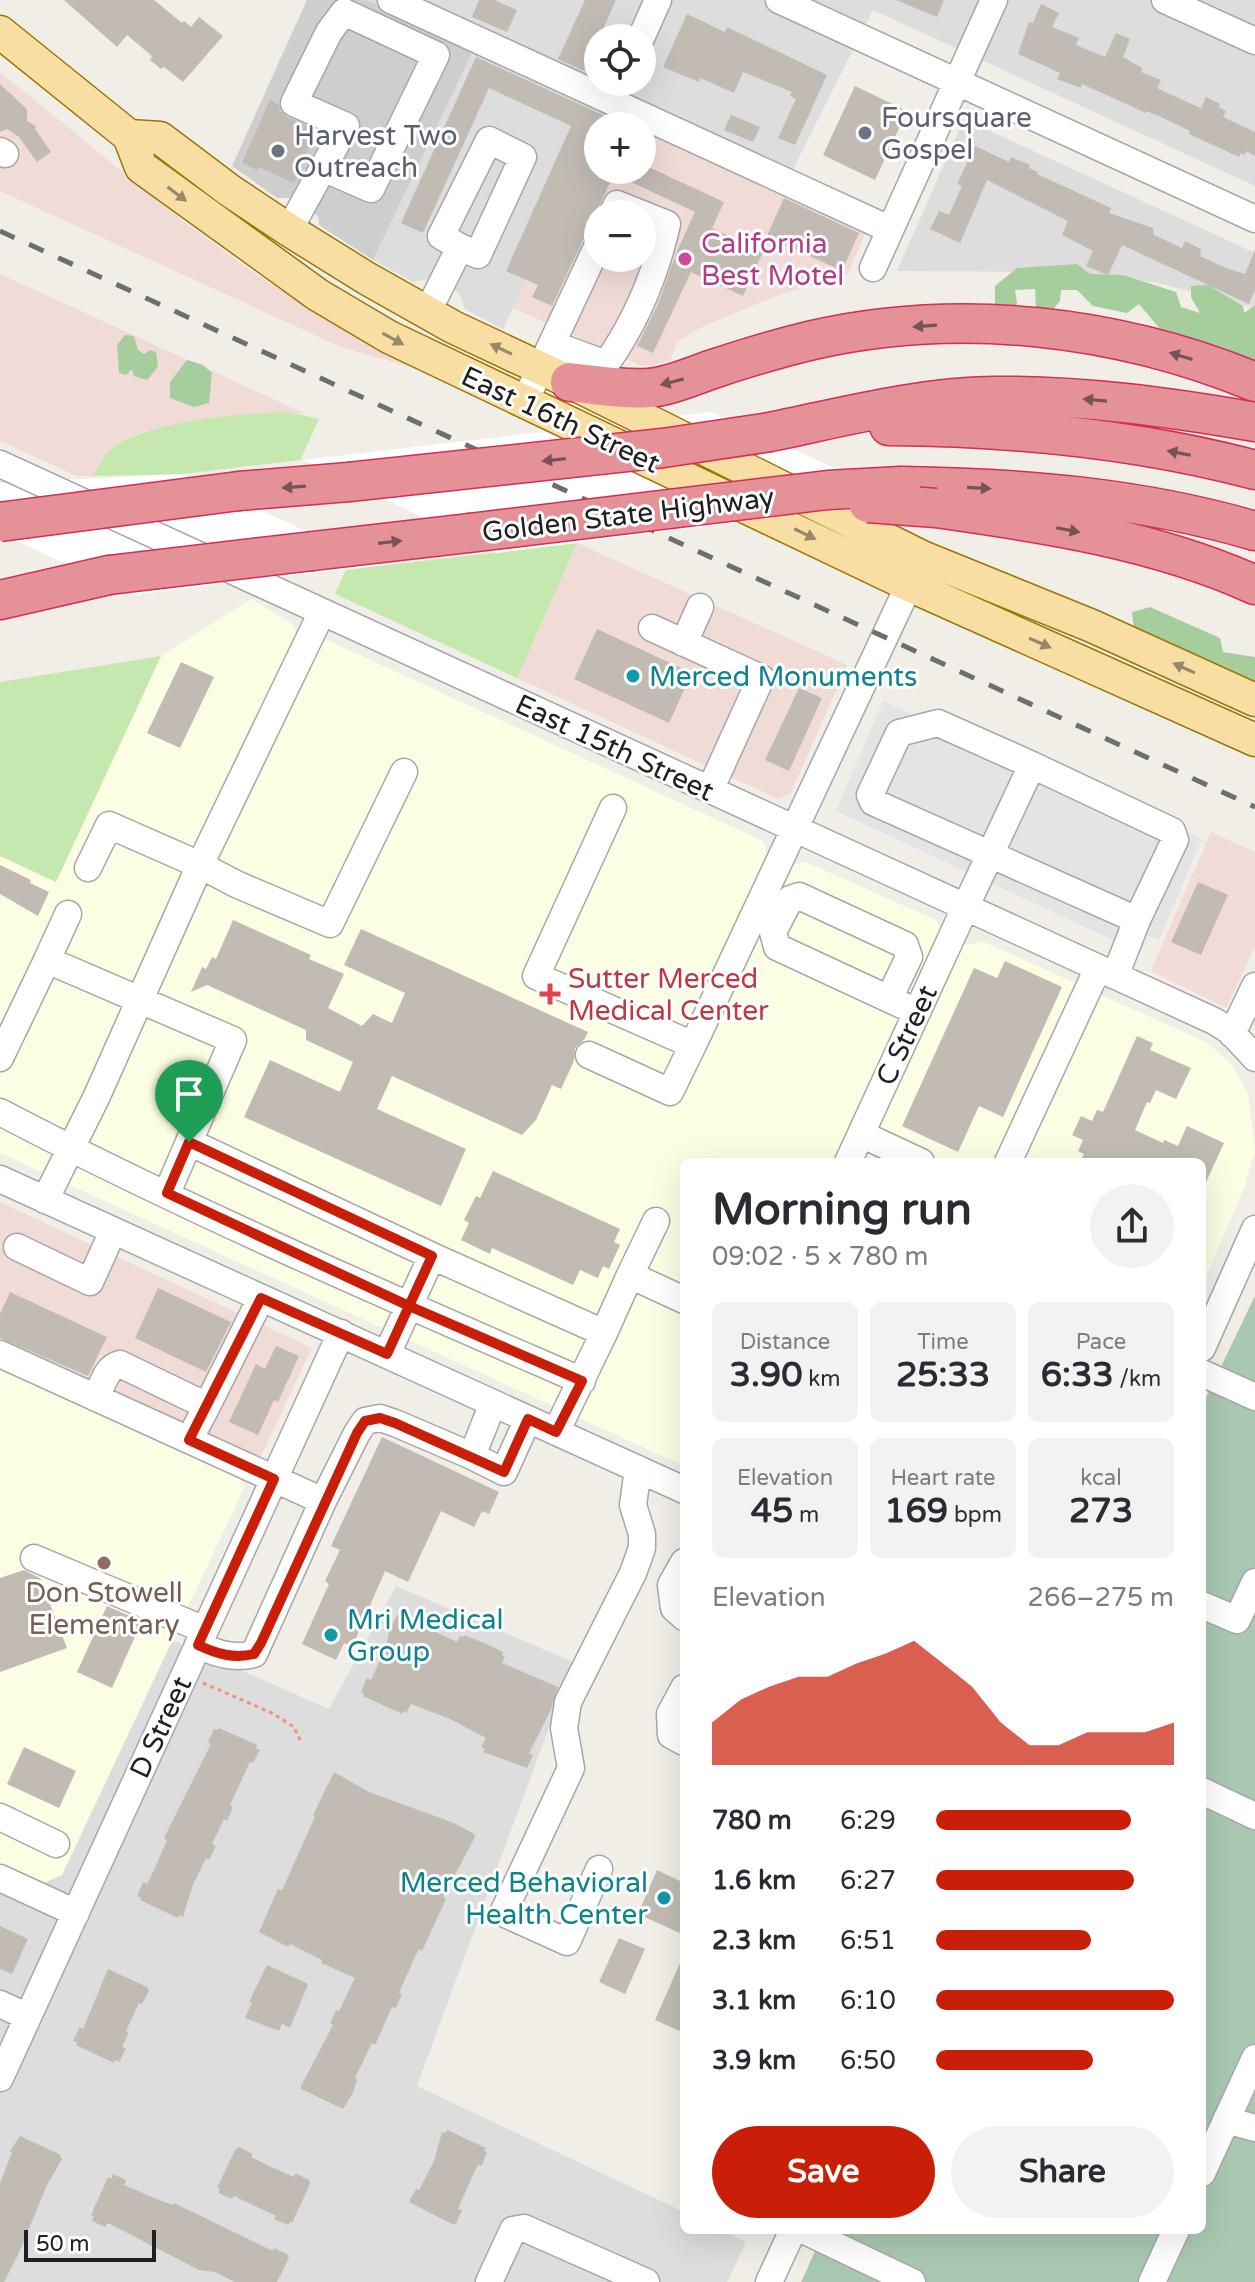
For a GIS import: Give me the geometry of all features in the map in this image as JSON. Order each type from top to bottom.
[{"type":"highway","points":[[554,364],[619,388],[650,388],[817,339],[923,325],[965,324],[1027,326],[1103,337],[1152,347],[1255,382]]},
{"type":"highway","points":[[0,522],[239,491],[663,448],[770,432],[923,401],[993,396],[1094,400],[1255,422]]},
{"type":"highway","points":[[770,432],[869,426],[1002,429],[1143,446],[1255,470]]},
{"type":"highway","name":"Golden State Highway","points":[[0,588],[774,496],[901,486],[1069,493],[1141,503],[1255,531]]},
{"type":"highway","points":[[0,500],[174,488],[239,491]]},
{"type":"highway","points":[[774,496],[936,508],[1001,518],[1150,548],[1255,585]]},
{"type":"highway","points":[[0,600],[109,575]]},
{"type":"main road","name":"East 16th Street","points":[[0,32],[129,136],[141,167],[318,295],[438,363],[916,571],[1255,740]]},
{"type":"main road","name":"East 16th Street","points":[[129,136],[160,138],[289,230],[427,313],[554,364],[916,571],[1092,626],[1255,700]]},
{"type":"street","points":[[391,0],[584,79]]},
{"type":"street","points":[[647,24],[658,0]]},
{"type":"street","points":[[779,0],[1255,219]]},
{"type":"street","points":[[873,268],[994,0]]},
{"type":"street","points":[[1165,0],[1255,41]]},
{"type":"street","points":[[289,230],[346,126],[294,103],[329,32],[344,12],[436,55],[371,189],[323,168]]},
{"type":"street","points":[[624,96],[889,229]]},
{"type":"street","points":[[656,220],[667,224],[656,265]]},
{"type":"street","points":[[427,313],[460,247]]},
{"type":"street","points":[[525,401],[554,364],[588,272]]},
{"type":"street","points":[[554,364],[606,364],[623,341],[653,272]]},
{"type":"street","name":"East 15th Street","points":[[0,464],[1214,1021],[1231,1033],[1255,1058]]},
{"type":"street","points":[[589,1055],[670,1092],[916,571]]},
{"type":"street","points":[[684,643],[700,607]]},
{"type":"street","points":[[45,1200],[72,1149],[200,865],[322,612]]},
{"type":"street","points":[[652,628],[761,678],[710,790]]},
{"type":"street","points":[[1010,1158],[1106,972],[1137,920],[1175,840],[1172,831],[938,723],[899,733],[870,795],[873,802],[1137,920]]},
{"type":"street","name":"C Street","points":[[850,1158],[1032,765]]},
{"type":"street","points":[[88,868],[109,825],[330,924],[404,772]]},
{"type":"street","points":[[613,808],[536,976],[693,1045]]},
{"type":"street","points":[[889,999],[909,957],[905,945],[799,896],[790,899],[773,932],[777,947],[889,999],[917,1012]]},
{"type":"street","points":[[0,1058],[68,914]]},
{"type":"street","points":[[47,960],[233,1040],[167,1193]]},
{"type":"street","points":[[1231,1033],[1255,986]]},
{"type":"street","points":[[0,1112],[72,1149],[409,1306],[582,1381]]},
{"type":"street","points":[[861,1134],[912,1158]]},
{"type":"street","points":[[189,1142],[604,1333]]},
{"type":"street","points":[[3,1187],[45,1200],[680,1488]]},
{"type":"street","points":[[556,1432],[656,1221]]},
{"type":"street","points":[[1206,1329],[1213,1297],[1255,1229]]},
{"type":"street","points":[[17,1247],[90,1282],[113,1231]]},
{"type":"street","points":[[387,1354],[432,1256]]},
{"type":"street","points":[[630,1275],[680,1298]]},
{"type":"street","points":[[189,1440],[261,1298]]},
{"type":"street","name":"D Street","points":[[0,2078],[341,1333]]},
{"type":"street","points":[[0,1354],[323,1501]]},
{"type":"street","points":[[96,1398],[109,1371],[120,1364],[207,1406]]},
{"type":"street","points":[[1206,1375],[1255,1397]]},
{"type":"street","points":[[472,1456],[493,1403]]},
{"type":"street","points":[[34,1558],[202,1638],[218,1654],[254,1654],[323,1501],[365,1421],[380,1418],[395,1423],[504,1472],[528,1419]]},
{"type":"street","points":[[599,1869],[567,1942],[503,1913],[571,1768],[564,1728],[568,1702],[633,1573],[642,1548],[642,1534],[633,1505],[638,1469]]},
{"type":"street","points":[[680,1569],[671,1585],[674,1608],[680,1613]]},
{"type":"street","points":[[1206,1607],[1237,1620],[1255,1582]]},
{"type":"street","points":[[680,1695],[670,1714],[671,1735],[680,1740]]},
{"type":"street","points":[[1206,1793],[1255,1816]]},
{"type":"street","points":[[0,1817],[56,1844]]},
{"type":"street","points":[[0,1878],[76,1913]]},
{"type":"street","points":[[0,2004],[28,2017]]},
{"type":"street","points":[[1206,2164],[1255,2058]]},
{"type":"street","points":[[1226,2120],[1255,2128]]},
{"type":"street","points":[[489,2282],[513,2230],[524,2228],[646,2282]]},
{"type":"street","points":[[769,2282],[791,2234]]},
{"type":"street","points":[[811,2234],[912,2282]]},
{"type":"street","points":[[1152,2282],[1174,2234]]},
{"type":"path","points":[[185,1674],[272,1713],[294,1727],[300,1740]]},
{"type":"shaded area","points":[[307,0],[367,0],[474,49],[373,260],[319,225],[318,216],[288,198],[277,198],[232,166]]},
{"type":"shaded area","points":[[367,0],[1255,0],[1255,186],[873,10],[783,189],[656,132],[656,112],[584,112],[584,160],[503,329],[465,309],[458,292],[431,278],[413,282],[373,260],[474,49]]},
{"type":"shaded area","points":[[0,72],[183,221],[257,275],[349,333],[417,369],[341,347],[0,191]]},
{"type":"shaded area","points":[[964,119],[1255,253],[1255,308],[1154,282],[1051,272],[897,271]]},
{"type":"shaded area","points":[[656,132],[868,227],[848,274],[776,296],[702,327],[677,342],[670,361],[653,365],[641,366],[513,308],[584,160],[584,184],[656,184]]},
{"type":"shaded area","points":[[0,274],[308,415],[265,413],[139,433],[112,448],[92,476],[77,476],[0,441]]},
{"type":"shaded area","points":[[577,543],[847,665],[791,793],[778,799],[517,678]]},
{"type":"shaded area","name":"Sutter Merced Medical Center","points":[[251,599],[291,623],[296,632],[317,642],[325,639],[763,841],[767,853],[793,864],[806,862],[936,920],[941,932],[967,945],[982,941],[1208,1043],[1232,1065],[1248,1093],[1255,1149],[1244,1188],[1206,1277],[1206,1158],[680,1158],[680,1464],[0,1153],[0,856],[56,882],[161,656]]},
{"type":"shaded area","points":[[883,701],[921,718],[945,715],[1202,839],[1159,940],[1145,935],[1113,940],[836,811]]},
{"type":"shaded area","points":[[1211,832],[1255,852],[1255,947],[1226,1008],[1151,971]]},
{"type":"shaded area","points":[[0,1202],[312,1348],[254,1471],[0,1351]]},
{"type":"shaded area","points":[[1255,1296],[1255,2282],[801,2282],[823,2234],[1206,2234],[1206,1398]]},
{"type":"shaded area","name":"Don Stowell Elementary","points":[[0,1368],[237,1476],[245,1486],[62,1875],[41,1884],[0,1865]]},
{"type":"shaded area","points":[[396,1586],[573,1662],[417,2086],[680,2210],[680,2234],[730,2234],[746,2242],[727,2282],[0,2282],[0,1865],[41,1884],[62,1875],[172,1640],[329,1709]]},
{"type":"green space","points":[[1077,264],[1090,274],[1123,275],[1176,292],[1181,307],[1200,313],[1191,297],[1191,286],[1208,285],[1243,306],[1244,313],[1255,305],[1255,364],[1165,335],[1139,304],[1127,313],[1093,306],[1077,290],[1061,290],[1060,301],[1051,312],[1036,307],[1035,289],[1015,290],[1015,309],[995,309],[995,286],[1017,268]]},
{"type":"green space","points":[[125,335],[134,336],[138,350],[144,354],[150,350],[156,352],[158,367],[147,380],[134,376],[132,369],[126,375],[119,373],[117,345]]},
{"type":"green space","points":[[187,360],[203,365],[212,373],[209,403],[194,407],[170,398],[170,382]]},
{"type":"green space","points":[[289,412],[319,419],[300,460],[183,474],[92,476],[114,447],[150,431],[198,420]]},
{"type":"green space","points":[[577,543],[517,678],[335,594],[346,570]]},
{"type":"green space","points":[[1150,607],[1220,638],[1223,652],[1255,657],[1255,686],[1134,631],[1132,612]]},
{"type":"green space","points":[[161,656],[56,882],[0,856],[0,682]]},
{"type":"pier","points":[[711,412],[951,521],[865,517],[724,524],[497,553],[303,460]]},
{"type":"pier","points":[[183,474],[379,565],[132,595],[0,533],[0,483]]},
{"type":"building","points":[[64,0],[154,0],[182,23],[184,21],[191,27],[199,17],[223,36],[183,82],[150,60],[152,56],[127,35],[117,47]]},
{"type":"building","points":[[479,0],[494,0],[517,10],[507,32],[472,17]]},
{"type":"building","points":[[585,0],[616,0],[605,24],[584,24],[584,71],[558,59]]},
{"type":"building","points":[[896,0],[944,0],[937,17]]},
{"type":"building","points":[[1041,4],[1059,13],[1052,27],[1079,38],[1076,45],[1105,57],[1116,33],[1130,39],[1123,57],[1142,68],[1141,72],[1161,80],[1157,88],[1167,93],[1201,108],[1206,97],[1220,104],[1219,107],[1226,111],[1223,117],[1255,132],[1255,156],[1246,151],[1239,157],[1159,116],[1082,84],[1081,88],[1057,79],[1060,73],[1018,54],[1029,22],[1033,23]]},
{"type":"building","points":[[687,14],[725,32],[727,27],[827,75],[795,145],[778,138],[796,99],[790,96],[792,92],[743,72],[734,93],[663,67]]},
{"type":"building","points":[[476,57],[596,112],[584,112],[584,184],[609,184],[602,200],[584,200],[584,238],[552,306],[532,297],[538,285],[506,271],[571,126],[489,88],[423,233],[401,223]]},
{"type":"building","points":[[0,84],[27,109],[27,121],[36,126],[51,152],[37,162],[19,137],[7,129],[0,132]]},
{"type":"building","name":"Foursquare Gospel","points":[[855,86],[907,111],[875,180],[823,155]]},
{"type":"building","name":"Harvest Two Outreach","points":[[270,100],[278,104],[287,117],[313,129],[309,137],[313,138],[294,183],[242,163]]},
{"type":"building","points":[[731,115],[760,127],[753,142],[724,130]]},
{"type":"building","points":[[975,146],[1009,162],[1011,157],[1030,165],[1029,168],[1037,174],[1111,208],[1109,213],[1153,228],[1154,235],[1182,248],[1185,241],[1201,249],[1200,256],[1226,268],[1245,274],[1255,250],[1255,290],[1249,304],[1122,245],[1108,275],[1086,266],[1093,251],[1062,235],[1068,221],[987,180],[960,243],[930,229],[939,211],[949,215],[962,186],[957,184]]},
{"type":"building","points":[[656,170],[724,202],[712,228],[763,252],[743,296],[691,272],[653,353],[637,346],[658,304],[695,212],[635,184],[656,184]]},
{"type":"building","points":[[784,198],[859,233],[842,271],[767,236]]},
{"type":"building","name":"Merced Monuments","points":[[597,629],[692,673],[669,723],[574,679]]},
{"type":"building","points":[[181,662],[214,677],[180,748],[147,733]]},
{"type":"building","points":[[799,688],[822,698],[789,771],[765,760]]},
{"type":"building","points":[[0,865],[49,892],[38,916],[0,894]]},
{"type":"building","points":[[1198,882],[1228,895],[1201,955],[1171,942]]},
{"type":"building","points":[[233,920],[311,955],[309,959],[344,974],[328,1008],[362,1026],[373,1014],[392,1023],[405,993],[344,965],[361,929],[588,1032],[575,1048],[574,1061],[561,1089],[552,1085],[536,1120],[522,1135],[392,1076],[377,1109],[466,1149],[441,1206],[244,1117],[270,1060],[340,1092],[353,1062],[306,1040],[306,1030],[207,985],[191,992],[202,967],[206,969],[212,957],[216,959]]},
{"type":"building","points":[[1005,961],[1062,987],[1003,1117],[979,1106],[958,1152],[902,1126],[974,968],[997,978]]},
{"type":"building","points":[[1137,1036],[1153,1043],[1150,1050],[1191,1068],[1176,1099],[1156,1090],[1135,1130],[1163,1143],[1164,1140],[1178,1146],[1187,1126],[1224,1143],[1206,1182],[1206,1158],[1082,1158],[1084,1154],[1078,1151],[1083,1140],[1072,1135],[1081,1116],[1092,1121],[1097,1110],[1103,1112]]},
{"type":"building","points":[[493,1171],[620,1229],[614,1242],[620,1245],[609,1269],[603,1266],[598,1278],[580,1270],[573,1285],[492,1248],[490,1254],[461,1240],[469,1223],[464,1220],[476,1196],[480,1198]]},
{"type":"building","points":[[158,1288],[231,1322],[206,1372],[135,1338]]},
{"type":"building","points":[[10,1292],[107,1337],[88,1376],[0,1338],[0,1314]]},
{"type":"building","points":[[276,1346],[299,1356],[278,1402],[274,1400],[258,1435],[229,1422],[256,1364],[265,1369]]},
{"type":"building","points":[[382,1437],[499,1492],[489,1514],[482,1511],[474,1527],[441,1511],[408,1582],[385,1571],[352,1647],[344,1643],[336,1660],[302,1644],[329,1584],[325,1581],[340,1550],[331,1546]]},
{"type":"building","points":[[24,1570],[40,1578],[67,1648],[0,1672],[0,1578]]},
{"type":"building","points":[[107,1606],[142,1621],[112,1688],[77,1672]]},
{"type":"building","points":[[398,1614],[457,1642],[464,1635],[484,1643],[503,1652],[505,1657],[502,1663],[558,1687],[550,1712],[529,1753],[533,1755],[527,1768],[483,1752],[485,1749],[481,1747],[486,1738],[450,1719],[411,1704],[402,1714],[363,1696],[361,1692],[367,1678],[371,1680]]},
{"type":"building","points":[[219,1728],[257,1745],[256,1748],[260,1750],[253,1763],[250,1762],[230,1805],[233,1807],[227,1821],[224,1819],[212,1844],[216,1846],[209,1860],[206,1858],[192,1887],[183,1917],[179,1915],[178,1918],[137,1896],[143,1882],[147,1884],[154,1870],[167,1840],[164,1838],[211,1744],[208,1742],[214,1729]]},
{"type":"building","points":[[24,1747],[76,1771],[59,1808],[7,1784]]},
{"type":"building","points":[[334,1772],[369,1792],[454,1823],[475,1837],[443,1897],[446,1899],[422,1951],[419,1949],[412,1963],[396,2008],[392,2007],[375,2045],[372,2043],[355,2078],[353,2093],[343,2109],[301,2089],[301,2086],[333,2025],[330,2023],[336,2010],[339,2011],[355,1978],[321,1963],[322,1960],[290,1944],[288,1947],[259,1932],[278,1889],[282,1890]]},
{"type":"building","name":"Merced Behavioral Health Center","points":[[657,1870],[680,1881],[680,1933],[638,1914]]},
{"type":"building","points":[[0,1926],[28,1939],[12,1974],[0,1969]]},
{"type":"building","points":[[619,1938],[645,1949],[625,1994],[599,1982]]},
{"type":"building","name":"Merced Behavioral Health Center","points":[[680,1963],[680,2031],[655,2020]]},
{"type":"building","points":[[267,1965],[308,1984],[290,2028],[282,2024],[279,2031],[245,2018],[252,2003],[249,2002]]},
{"type":"building","points":[[108,1969],[147,1987],[149,1991],[142,2004],[139,2003],[126,2031],[129,2032],[122,2047],[126,2048],[119,2062],[115,2060],[114,2063],[73,2041],[80,2027],[83,2029]]},
{"type":"building","points":[[447,2130],[486,2148],[484,2151],[487,2152],[458,2209],[462,2210],[456,2224],[409,2202],[434,2161],[442,2132],[446,2133]]},
{"type":"building","points":[[20,2136],[61,2155],[62,2159],[47,2185],[18,2255],[4,2282],[0,2282],[0,2184],[10,2151]]},
{"type":"building","points":[[239,2147],[265,2164],[309,2180],[310,2184],[292,2223],[288,2225],[234,2196],[232,2199],[218,2193],[220,2189],[217,2188]]},
{"type":"building","points":[[113,2174],[126,2180],[124,2185],[174,2203],[273,2251],[274,2248],[287,2254],[289,2258],[277,2282],[235,2282],[215,2272],[199,2270],[108,2223],[105,2227],[92,2221],[94,2216],[91,2215],[108,2177],[111,2179]]},
{"type":"railway","points":[[0,231],[1255,807]]},
{"type":"place","name":"Foursquare Gospel","points":[[865,133]]},
{"type":"place","name":"Harvest Two Outreach","points":[[278,151]]},
{"type":"place","name":"California Best Motel","points":[[685,259]]},
{"type":"place","name":"Merced Monuments","points":[[633,676]]},
{"type":"place","name":"Sutter Merced Medical Center","points":[[550,994]]},
{"type":"place","name":"Don Stowell Elementary","points":[[104,1563]]},
{"type":"place","name":"Mri Medical Group","points":[[331,1635]]},
{"type":"place","name":"Merced Behavioral Health Center","points":[[664,1898]]},
{"type":"route","points":[[189,1142],[167,1193],[409,1306],[387,1354],[261,1298],[189,1440],[274,1479],[198,1645],[218,1654],[245,1656],[254,1654],[261,1643],[323,1501],[365,1421],[380,1418],[395,1423],[504,1472],[528,1419],[556,1432],[582,1381],[409,1306],[432,1256],[189,1142]]}]
